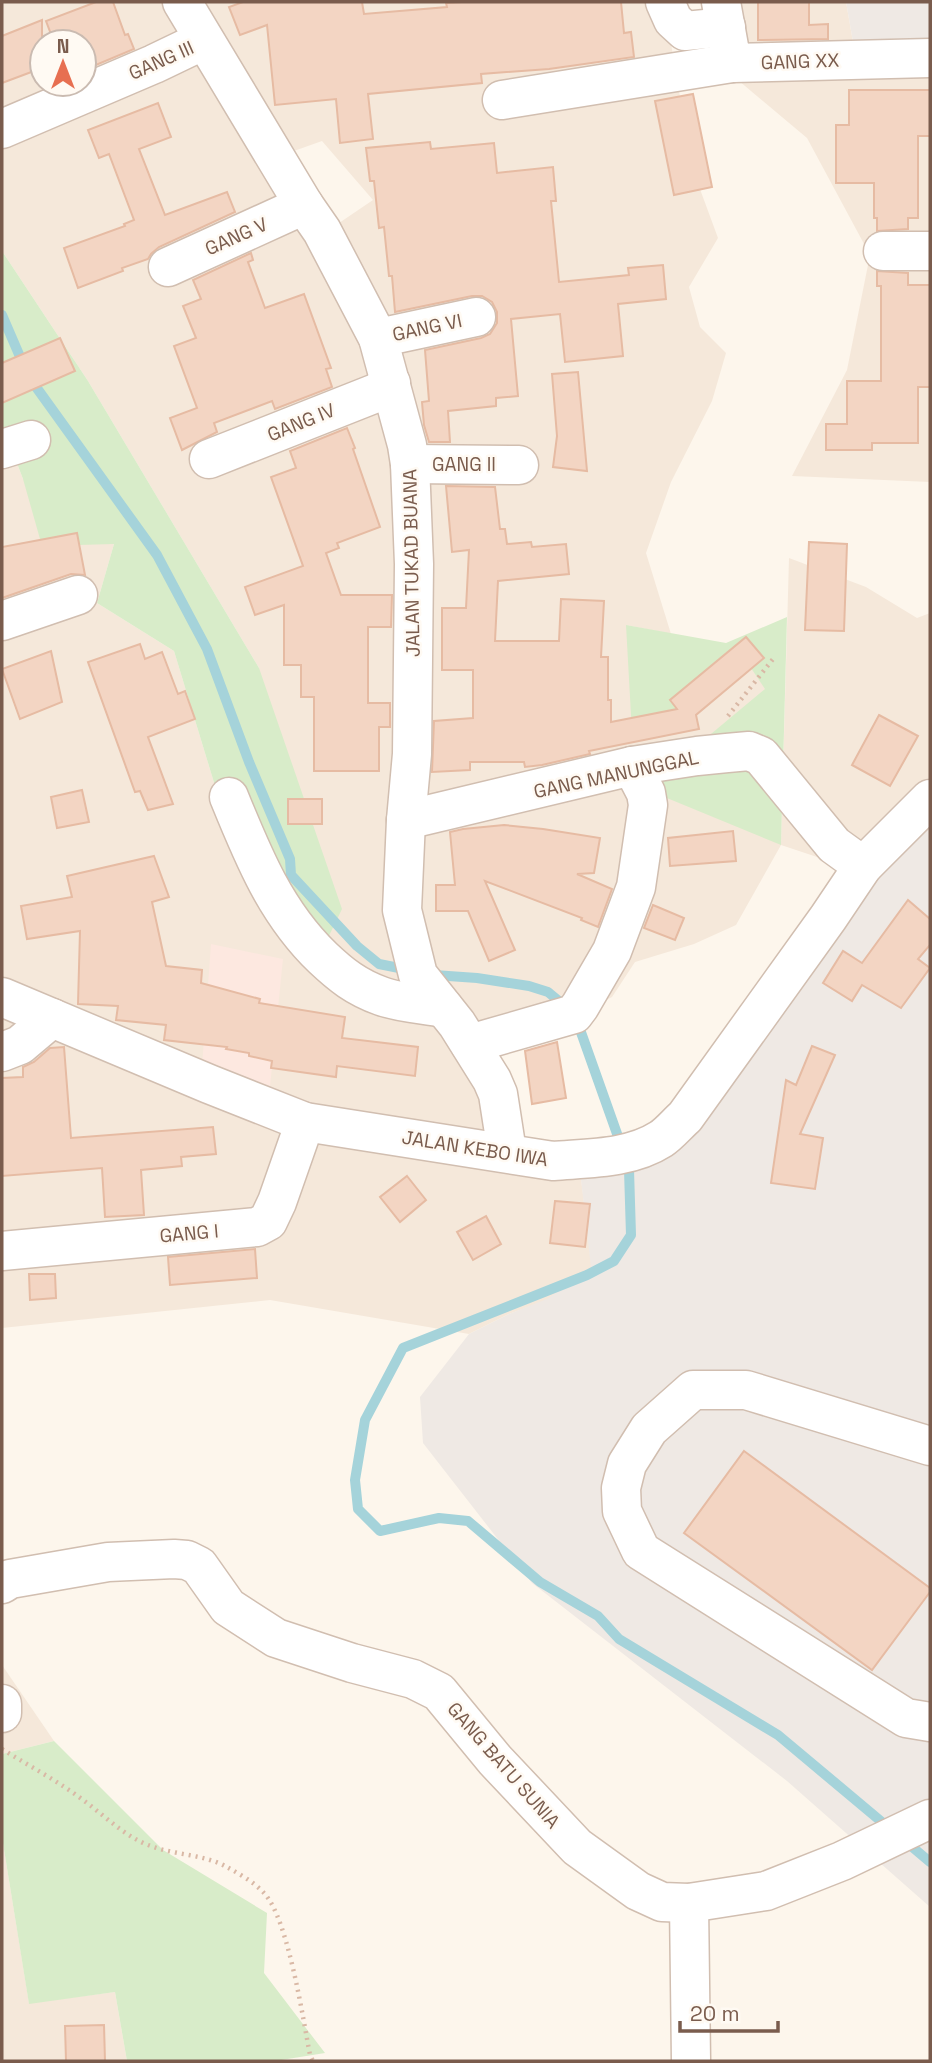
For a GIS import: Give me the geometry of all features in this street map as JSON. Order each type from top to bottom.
[{"type":"street","name":"JALAN TUKAD BUANA","points":[[182,2],[322,231],[378,338],[391,383],[410,464],[414,564],[412,754],[402,910],[418,975],[457,1024],[498,1094],[507,1152]]},
{"type":"street","points":[[665,2],[673,20],[685,31],[726,31]]},
{"type":"street","points":[[502,100],[726,31]]},
{"type":"street","name":"GANG XX","points":[[726,31],[930,58]]},
{"type":"street","name":"GANG III","points":[[2,129],[204,40]]},
{"type":"street","name":"GANG V","points":[[168,267],[304,205]]},
{"type":"street","points":[[883,251],[930,251]]},
{"type":"street","name":"GANG VI","points":[[378,338],[476,317]]},
{"type":"street","name":"GANG IV","points":[[209,459],[376,393],[391,383]]},
{"type":"street","name":"GANG II","points":[[410,464],[519,465]]},
{"type":"street","points":[[2,621],[78,596]]},
{"type":"street","name":"GANG MANUNGGAL","points":[[406,820],[632,766],[697,755],[749,751],[761,755],[834,845],[863,866]]},
{"type":"street","points":[[470,1044],[574,1014],[580,1006],[612,951],[636,887],[648,805],[646,793],[632,766]]},
{"type":"street","points":[[229,797],[261,874],[283,911],[305,940],[346,979],[382,996],[444,1008]]},
{"type":"street","name":"JALAN KEBO IWA","points":[[2,997],[305,1122],[553,1161],[629,1152],[661,1139],[685,1117],[821,929],[863,866],[930,799]]},
{"type":"street","points":[[2,1052],[20,1045],[52,1018]]},
{"type":"street","name":"GANG I","points":[[2,1251],[257,1227],[268,1221],[277,1202],[305,1122]]},
{"type":"street","points":[[930,1446],[746,1390],[693,1390],[649,1429],[627,1464],[621,1488],[622,1511],[641,1551],[906,1718],[930,1722]]},
{"type":"street","name":"GANG BATU SUNIA","points":[[2,1584],[10,1578],[108,1562],[187,1560],[199,1566],[228,1607],[276,1638],[352,1663],[413,1679],[439,1692],[495,1760],[577,1847],[638,1891],[662,1902],[689,1903],[766,1891],[842,1861],[929,1820]]},
{"type":"street","points":[[2,1704],[2,1713]]},
{"type":"street","points":[[689,1903],[691,2061]]},
{"type":"path","points":[[697,755],[773,659]]},
{"type":"path","points":[[2,1748],[83,1800],[109,1822],[136,1839],[164,1850],[222,1865],[248,1880],[265,1894],[282,1928],[313,2061]]},
{"type":"shaded area","points":[[2,2],[664,2],[697,181],[718,238],[689,287],[700,327],[726,353],[712,401],[671,482],[646,553],[671,634],[626,625],[745,658],[765,688],[781,844],[789,558],[866,587],[917,618],[930,613],[930,807],[862,872],[781,845],[736,925],[694,944],[635,962],[612,997],[565,1021],[482,1039],[492,1165],[579,1162],[592,1268],[547,1300],[509,1314],[469,1334],[270,1300],[2,1328],[2,424],[23,479],[114,544],[97,603],[174,651],[219,799],[259,668],[88,381],[2,251]],"holes":[[[322,141],[373,200],[311,242],[263,162]]]},
{"type":"shaded area","points":[[714,2],[846,2],[859,76],[930,78],[930,482],[792,476],[847,370],[870,255],[807,138],[732,75]]},
{"type":"shaded area","points":[[846,2],[930,2],[930,78],[859,76]]},
{"type":"shaded area","points":[[930,807],[930,1907],[787,1781],[532,1583],[423,1443],[420,1397],[469,1334],[547,1299],[591,1268],[579,1162],[689,1133]]},
{"type":"shaded area","points":[[211,944],[283,959],[267,1116],[200,1093]]},
{"type":"shaded area","points":[[2,1665],[54,1741],[2,1754]]},
{"type":"shaded area","points":[[2,1837],[29,2003],[115,1992],[127,2061],[2,2061]]},
{"type":"green space","points":[[2,251],[88,381],[259,668],[342,909],[325,944],[219,799],[174,651],[97,603],[114,544],[42,546],[23,479],[2,424]]},
{"type":"green space","points":[[787,617],[781,845],[645,789],[765,689],[745,659],[654,726],[632,733],[626,625],[726,643]]},
{"type":"green space","points":[[54,1741],[163,1850],[267,1913],[264,1973],[325,2053],[275,2061],[127,2061],[115,1992],[29,2004],[2,1837],[2,1754]]},
{"type":"building","points":[[96,2],[113,2],[125,35],[128,34],[134,49],[98,64],[98,28],[49,28],[46,21]]},
{"type":"building","points":[[243,2],[362,2],[364,14],[447,7],[446,3],[462,2],[621,2],[624,33],[631,32],[634,57],[549,69],[481,74],[482,83],[368,94],[373,139],[340,143],[336,99],[275,105],[267,25],[240,35],[229,7]]},
{"type":"building","points":[[758,2],[809,2],[809,25],[828,24],[828,39],[758,40]]},
{"type":"building","points":[[42,20],[42,28],[28,28],[28,73],[2,83],[2,36]]},
{"type":"building","points":[[849,90],[930,90],[930,136],[918,136],[918,218],[908,218],[908,229],[877,231],[877,218],[874,218],[874,183],[836,183],[836,125],[849,125]]},
{"type":"building","points":[[693,94],[712,187],[674,195],[655,101]]},
{"type":"building","points":[[158,103],[171,137],[139,149],[165,215],[227,192],[235,212],[159,247],[148,259],[78,288],[64,248],[125,226],[124,224],[134,220],[109,154],[99,158],[88,130]]},
{"type":"building","points":[[430,142],[431,149],[494,143],[497,173],[553,167],[556,201],[551,201],[559,282],[629,275],[628,268],[663,265],[666,299],[618,304],[623,356],[565,362],[560,314],[511,319],[518,396],[496,398],[496,406],[448,411],[450,442],[429,442],[424,425],[422,402],[429,401],[425,350],[490,334],[497,323],[497,312],[492,302],[482,296],[472,296],[395,312],[384,227],[379,228],[374,181],[370,181],[366,148]]},
{"type":"building","points":[[251,253],[253,260],[248,262],[265,308],[304,294],[331,368],[326,369],[332,387],[275,409],[272,401],[214,423],[217,432],[182,450],[170,418],[197,408],[174,346],[196,338],[183,306],[201,299],[193,280]]},
{"type":"building","points":[[877,271],[908,273],[908,285],[930,285],[930,387],[918,387],[918,443],[872,443],[872,450],[826,450],[826,424],[847,424],[847,381],[881,381],[881,286],[877,286]]},
{"type":"building","points":[[60,338],[75,371],[2,403],[2,363]]},
{"type":"building","points":[[578,372],[587,471],[553,467],[557,436],[552,374]]},
{"type":"building","points":[[347,428],[380,527],[337,543],[339,548],[326,553],[341,595],[392,595],[391,627],[368,627],[368,703],[390,703],[390,727],[379,727],[379,771],[314,771],[314,697],[301,697],[301,665],[284,665],[284,605],[255,615],[245,587],[303,566],[271,477],[296,468],[290,451]]},
{"type":"building","points":[[446,486],[495,487],[500,529],[505,529],[507,544],[531,542],[532,547],[566,544],[569,574],[498,581],[495,641],[559,641],[561,599],[604,601],[601,657],[608,657],[611,722],[677,709],[670,700],[746,637],[764,658],[696,715],[699,729],[589,751],[590,754],[542,765],[525,767],[524,762],[470,762],[470,770],[432,772],[434,721],[473,718],[473,670],[442,670],[442,608],[466,608],[469,550],[452,552]]},
{"type":"building","points":[[77,533],[85,575],[71,574],[2,598],[2,547]]},
{"type":"building","points":[[809,542],[847,544],[844,631],[805,630]]},
{"type":"building","points":[[140,644],[145,659],[162,652],[178,694],[185,691],[195,719],[148,737],[173,804],[148,810],[140,791],[135,792],[88,662]]},
{"type":"building","points":[[51,651],[62,702],[20,719],[2,669]]},
{"type":"building","points":[[879,715],[918,736],[890,786],[852,765]]},
{"type":"building","points":[[82,790],[89,822],[57,828],[51,797]]},
{"type":"building","points":[[288,799],[322,799],[322,824],[288,824]]},
{"type":"building","points":[[504,825],[600,838],[594,873],[577,874],[612,889],[598,927],[581,920],[582,918],[485,881],[515,950],[489,961],[468,911],[436,911],[436,885],[455,885],[450,832]]},
{"type":"building","points":[[733,831],[736,861],[670,866],[668,838]]},
{"type":"building","points":[[154,856],[169,897],[152,902],[166,966],[202,970],[201,983],[260,999],[259,1003],[345,1017],[342,1038],[418,1047],[415,1076],[337,1066],[336,1077],[271,1068],[272,1061],[226,1049],[227,1047],[164,1040],[166,1025],[116,1020],[118,1006],[78,1004],[80,931],[27,939],[21,906],[72,897],[67,876]]},
{"type":"building","points":[[908,900],[930,919],[930,945],[918,959],[930,968],[901,1008],[862,985],[852,1001],[823,983],[843,951],[862,963]]},
{"type":"building","points":[[653,905],[684,918],[675,940],[644,928]]},
{"type":"building","points":[[557,1042],[566,1098],[532,1104],[525,1051]]},
{"type":"building","points":[[812,1046],[835,1055],[800,1134],[823,1138],[815,1189],[771,1183],[786,1080],[796,1085]]},
{"type":"building","points":[[64,1047],[71,1138],[213,1127],[216,1154],[181,1157],[182,1166],[141,1170],[144,1215],[105,1217],[102,1168],[2,1176],[2,1078],[23,1077],[23,1067],[34,1062],[50,1048]]},
{"type":"building","points":[[407,1176],[426,1200],[400,1222],[380,1197]]},
{"type":"building","points":[[555,1201],[590,1204],[585,1247],[550,1243]]},
{"type":"building","points":[[486,1216],[501,1244],[473,1260],[457,1232]]},
{"type":"building","points":[[255,1249],[257,1278],[170,1285],[168,1257]]},
{"type":"building","points":[[29,1274],[55,1274],[56,1298],[30,1300]]},
{"type":"building","points":[[744,1451],[930,1588],[930,1592],[872,1670],[684,1533]]},
{"type":"building","points":[[104,2025],[105,2061],[66,2061],[65,2026]]},
{"type":"waterway","points":[[2,315],[24,366]]},
{"type":"waterway","points":[[31,380],[157,555],[207,649],[249,762],[290,859],[291,875],[357,946],[379,964],[409,970]]},
{"type":"waterway","points":[[434,975],[529,986],[548,992],[566,1007]]},
{"type":"waterway","points":[[577,1021],[621,1145]]},
{"type":"waterway","points":[[626,1160],[629,1170],[631,1235],[614,1261],[587,1275],[403,1348],[365,1420],[355,1480],[358,1509],[380,1531],[439,1518],[468,1521],[540,1582],[598,1616],[619,1639],[778,1735],[889,1828]]},
{"type":"waterway","points":[[904,1840],[930,1862]]}]
